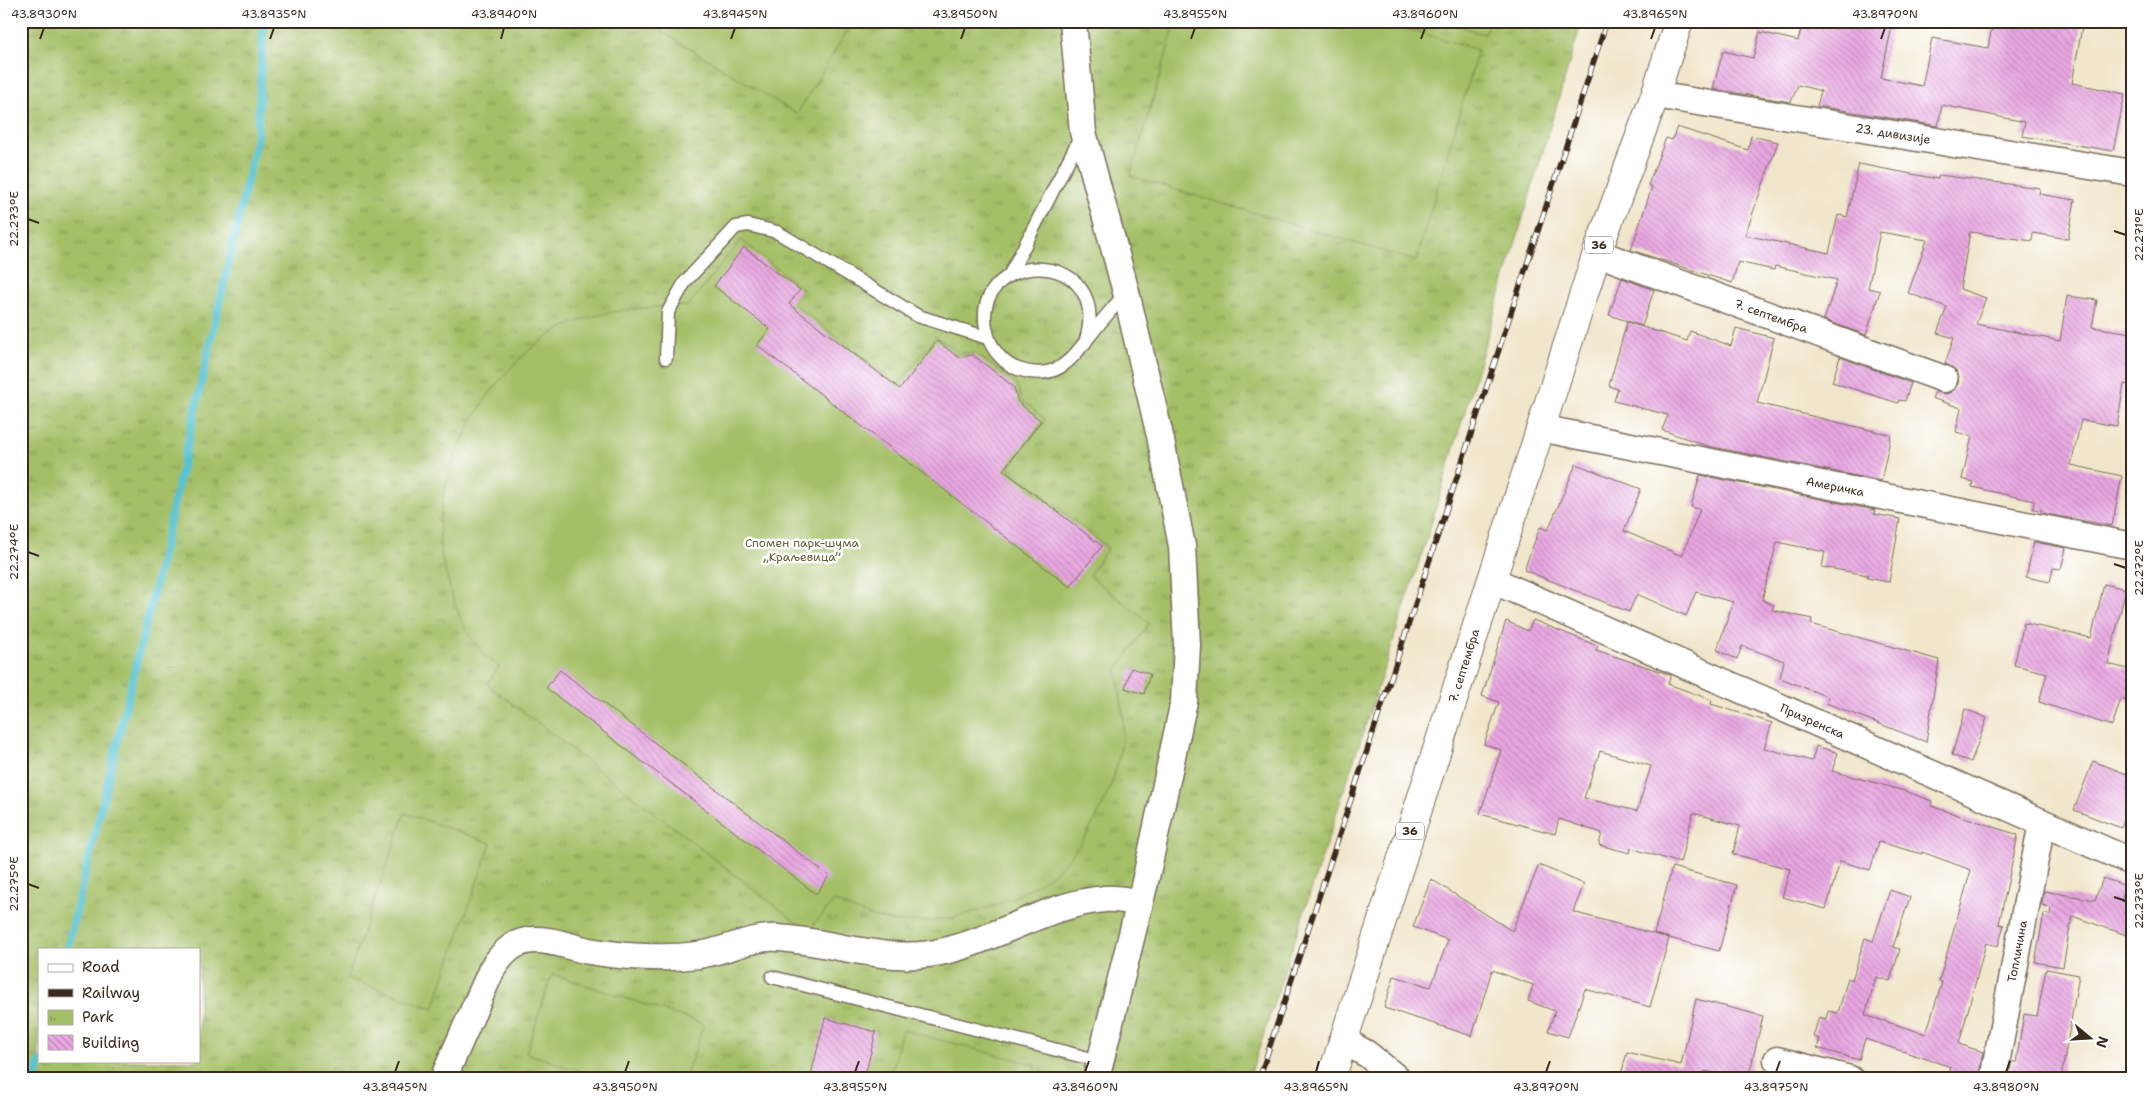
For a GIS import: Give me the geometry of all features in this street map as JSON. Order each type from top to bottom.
[{"type":"main road","name":"7. септембра","points":[[1330,1079],[1597,253],[1655,95],[1679,21]]},
{"type":"street","points":[[1073,21],[1082,132],[1126,292],[1160,436],[1182,546],[1187,644],[1184,701],[1139,902],[1098,1070]]},
{"type":"street","name":"23. дивизије","points":[[1655,95],[2132,172]]},
{"type":"street","name":"7. септембра","points":[[1597,253],[1944,379]]},
{"type":"street","name":"Америчка","points":[[1540,428],[2132,546]]},
{"type":"street","name":"Призренска","points":[[1492,580],[2132,862]]},
{"type":"street","name":"Топличина","points":[[1993,1079],[2042,823]]},
{"type":"street","points":[[443,1079],[492,969],[500,957],[511,947],[525,941],[542,940],[620,956],[669,959],[709,954],[752,940],[777,938],[886,954],[927,954],[959,947],[1077,903],[1106,899],[1139,902]]},
{"type":"street","points":[[1342,1040],[1368,1054],[1398,1079]]},
{"type":"street","points":[[1777,1060],[1850,1079]]},
{"type":"lane","points":[[1008,276],[1082,132]]},
{"type":"lane","points":[[666,358],[668,312],[685,282],[736,228],[748,225],[777,232],[918,316],[988,338]]},
{"type":"lane","points":[[1085,343],[1090,316],[1084,296],[1072,280],[1061,273],[1034,267],[1008,276],[998,285],[988,304],[985,324],[988,338],[1003,360],[1028,372],[1042,372],[1061,366],[1078,354],[1126,292]]},
{"type":"lane","points":[[772,977],[1098,1070]]},
{"type":"green space","name":"Спомен парк-шума „Краљевица”","points":[[21,21],[1582,21],[1426,541],[1249,1079],[21,1079]]},
{"type":"green space","points":[[645,21],[853,21],[797,114]]},
{"type":"green space","points":[[1176,21],[1381,21],[1478,50],[1416,261],[1130,176]]},
{"type":"green space","points":[[1441,21],[1488,21],[1485,34]]},
{"type":"green space","points":[[741,240],[803,289],[793,303],[898,385],[936,336],[958,353],[976,353],[1016,384],[1022,400],[1045,420],[1008,469],[1108,548],[1089,575],[1149,623],[1116,671],[1123,714],[1121,747],[1110,787],[1092,825],[1081,843],[1054,872],[1038,884],[999,904],[955,917],[911,922],[876,918],[834,901],[808,931],[487,684],[499,667],[473,641],[458,612],[442,559],[440,529],[443,499],[451,468],[463,438],[478,410],[497,384],[518,361],[540,342],[574,323],[611,312],[630,309],[688,306]]},
{"type":"green space","points":[[405,813],[491,843],[433,1008],[347,978]]},
{"type":"green space","points":[[552,974],[704,1024],[685,1079],[604,1079],[526,1053]]},
{"type":"green space","points":[[902,1030],[1036,1065],[1032,1079],[890,1079]]},
{"type":"green space","points":[[332,1067],[350,1079],[324,1079]]},
{"type":"building","points":[[1803,21],[1893,21],[1881,78],[1922,86],[1932,38],[1988,48],[1993,21],[2083,21],[2072,83],[2125,94],[2113,151],[2022,136],[2025,122],[1942,105],[1938,126],[1817,106],[1821,91],[1798,85],[1791,102],[1713,89],[1723,51],[1753,58],[1760,32],[1798,41]]},
{"type":"building","points":[[1677,127],[1748,150],[1751,136],[1778,142],[1745,235],[1829,253],[1838,215],[1847,217],[1859,164],[1938,179],[1939,175],[2040,188],[2039,194],[2075,200],[2068,239],[2033,233],[2032,241],[1970,232],[1960,289],[1986,298],[1976,324],[2060,341],[2067,296],[2097,300],[2092,327],[2132,333],[2132,386],[2124,384],[2117,426],[2081,420],[2071,465],[2122,476],[2112,526],[2041,513],[2042,510],[2033,509],[2034,501],[1972,487],[1973,482],[1962,479],[1972,436],[1956,432],[1961,408],[1932,398],[1935,392],[1947,394],[1954,390],[1958,384],[1959,376],[1956,370],[1945,363],[1954,338],[1937,333],[1947,307],[1908,293],[1927,240],[1880,232],[1868,288],[1880,291],[1866,335],[1824,320],[1837,280],[1775,266],[1774,270],[1738,262],[1732,283],[1631,250],[1652,187],[1648,185],[1666,138],[1672,140]]},
{"type":"building","points":[[744,247],[800,290],[789,304],[900,389],[937,341],[958,357],[973,355],[1014,387],[1018,402],[1041,421],[1003,470],[1102,546],[1070,587],[757,345],[770,329],[714,286]]},
{"type":"building","points":[[1622,278],[1654,290],[1642,326],[1609,315]]},
{"type":"building","points":[[1627,322],[1687,341],[1690,331],[1731,346],[1736,328],[1774,338],[1757,403],[1891,435],[1881,481],[1708,446],[1662,430],[1668,415],[1614,401],[1618,389],[1609,386]]},
{"type":"building","points":[[1840,357],[1911,383],[1905,401],[1899,400],[1898,403],[1832,382]]},
{"type":"building","points":[[1576,464],[1641,489],[1624,531],[1682,556],[1700,509],[1691,507],[1700,475],[1875,510],[1874,514],[1900,519],[1889,582],[1867,578],[1868,575],[1822,567],[1825,552],[1777,542],[1762,600],[1774,605],[1772,610],[1812,619],[1811,624],[1939,660],[1926,742],[1826,703],[1828,697],[1780,678],[1784,661],[1742,646],[1737,659],[1717,650],[1733,602],[1696,592],[1686,616],[1637,594],[1629,612],[1524,570],[1540,527],[1548,530]]},
{"type":"building","points":[[2034,542],[2066,548],[2061,569],[2053,568],[2050,582],[2026,577]]},
{"type":"building","points":[[2104,584],[2126,589],[2108,664],[2132,670],[2132,702],[2121,699],[2112,726],[2039,702],[2047,673],[2014,665],[2024,623],[2091,638]]},
{"type":"building","points":[[1533,620],[1598,646],[1596,650],[1671,675],[1668,684],[1712,700],[1711,704],[1772,723],[1764,748],[1812,761],[1816,746],[1838,753],[1832,771],[1905,791],[1932,801],[1931,806],[2018,835],[1999,924],[2004,925],[1998,946],[1986,943],[1959,1044],[1983,1052],[1978,1079],[1961,1079],[1948,1075],[1951,1067],[1865,1039],[1859,1060],[1817,1048],[1820,1039],[1813,1037],[1819,1017],[1826,1019],[1828,1011],[1838,1013],[1848,978],[1852,980],[1865,938],[1873,941],[1890,890],[1910,897],[1893,947],[1900,949],[1890,981],[1876,977],[1865,1015],[1926,1034],[1942,982],[1939,981],[1971,870],[1922,852],[1922,854],[1879,842],[1870,870],[1840,861],[1826,909],[1782,897],[1790,869],[1733,854],[1740,826],[1693,813],[1680,863],[1631,848],[1630,853],[1599,845],[1602,833],[1559,819],[1555,834],[1480,814],[1501,750],[1484,744],[1499,702],[1482,696],[1506,621],[1528,631]],"holes":[[[1600,751],[1651,766],[1637,811],[1584,798]]]},
{"type":"building","points":[[1131,668],[1150,674],[1144,694],[1125,688]]},
{"type":"building","points":[[560,670],[829,876],[816,894],[546,688]]},
{"type":"building","points":[[1965,709],[1987,718],[1971,762],[1952,755]]},
{"type":"building","points":[[2093,761],[2132,776],[2132,819],[2125,817],[2121,828],[2074,810]]},
{"type":"building","points":[[1539,865],[1584,884],[1573,912],[1669,938],[1650,1007],[1585,989],[1568,1037],[1548,1031],[1555,1011],[1528,1001],[1533,985],[1492,970],[1472,1036],[1384,1008],[1394,976],[1431,987],[1448,940],[1413,927],[1431,879],[1512,931]]},
{"type":"building","points":[[1672,867],[1737,885],[1719,951],[1654,934]]},
{"type":"building","points":[[2103,878],[2126,886],[2121,901],[2132,903],[2132,937],[2072,916],[2063,967],[2035,962],[2044,914],[2050,915],[2051,908],[2042,905],[2044,891],[2095,900]]},
{"type":"building","points":[[2046,969],[2079,975],[2061,1078],[2008,1079],[2012,1061],[2016,1063],[2024,1014],[2037,1016]]},
{"type":"building","points":[[1696,999],[1763,1016],[1748,1079],[1737,1079],[1705,1071],[1704,1079],[1620,1079],[1627,1052],[1681,1065]]},
{"type":"building","points":[[825,1018],[876,1032],[864,1079],[810,1079]]},
{"type":"waterway","points":[[67,948],[158,574],[257,137],[264,21]]},
{"type":"waterway","points":[[36,1079],[40,1062]]},
{"type":"railway","points":[[1259,1079],[1607,21]]}]
